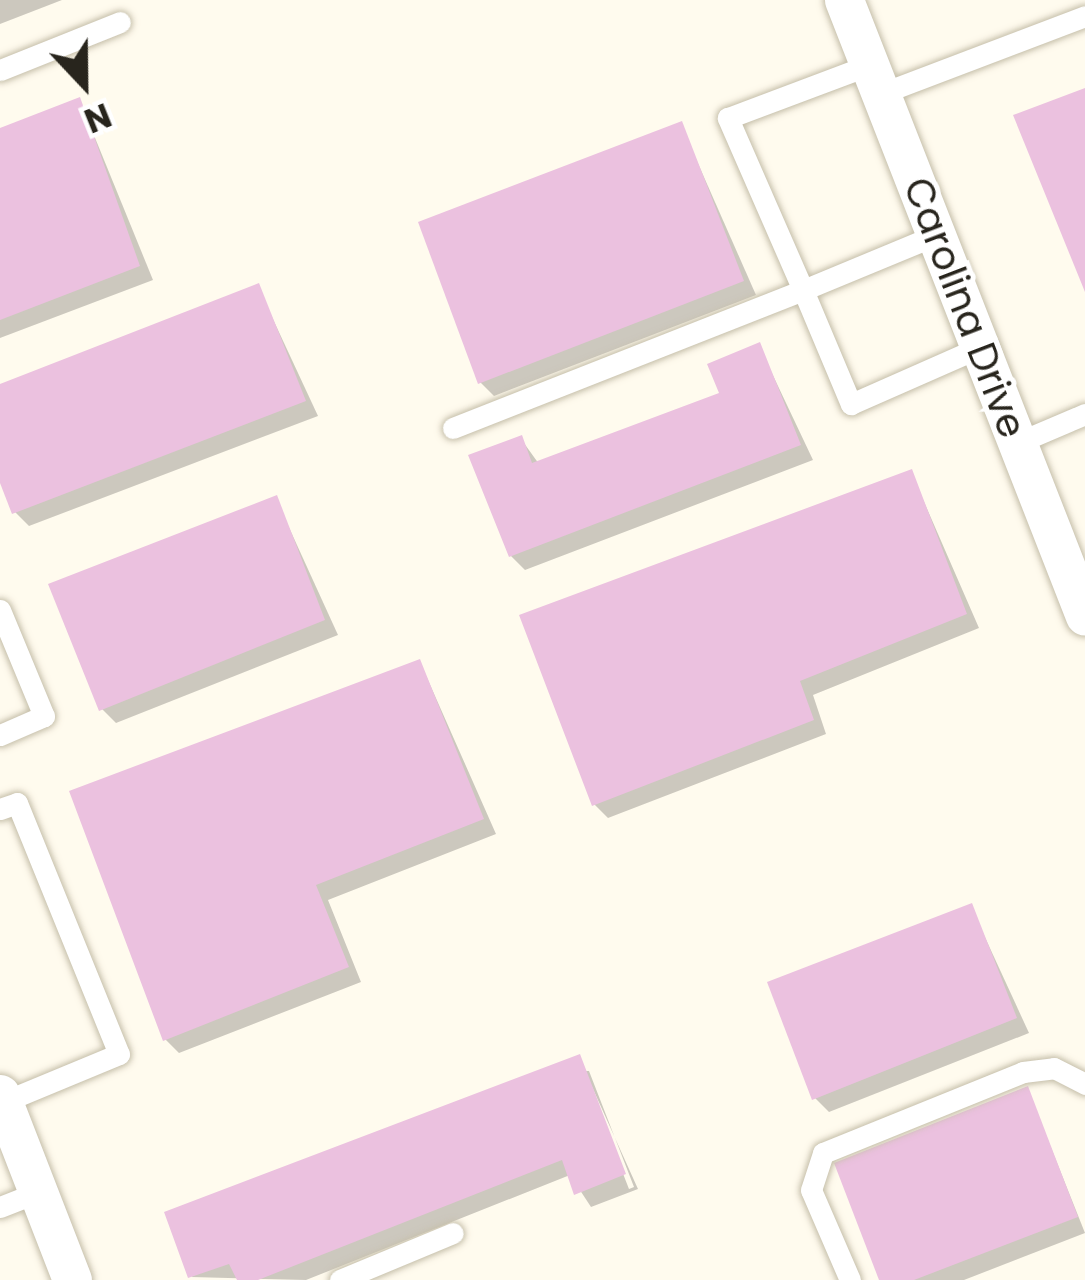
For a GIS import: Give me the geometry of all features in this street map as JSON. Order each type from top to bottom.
[{"type":"street","name":"Carolina Drive","points":[[844,0],[1085,616]]},
{"type":"street","points":[[2,1098],[72,1280]]},
{"type":"lane","points":[[980,347],[851,404],[728,118],[1085,16]]},
{"type":"lane","points":[[0,70],[120,22]]},
{"type":"lane","points":[[453,428],[936,236]]},
{"type":"lane","points":[[1017,442],[1085,414]]},
{"type":"lane","points":[[0,610],[44,716],[0,735]]},
{"type":"lane","points":[[0,809],[17,803],[118,1054],[2,1098]]},
{"type":"lane","points":[[850,1280],[811,1190],[823,1153],[1023,1072],[1054,1068],[1085,1084]]},
{"type":"lane","points":[[0,1207],[38,1192]]},
{"type":"lane","points":[[340,1280],[453,1233]]},
{"type":"building","points":[[1085,88],[1085,292],[1013,115]]},
{"type":"building","points":[[80,97],[140,266],[0,320],[0,128]]},
{"type":"building","points":[[682,121],[744,281],[478,384],[418,222]]},
{"type":"building","points":[[259,283],[306,401],[12,514],[0,483],[0,384]]},
{"type":"building","points":[[760,342],[801,445],[509,557],[468,455],[522,435],[532,463],[719,393],[707,364]]},
{"type":"building","points":[[912,469],[967,614],[800,681],[814,720],[592,806],[519,615]]},
{"type":"building","points":[[277,495],[325,620],[99,711],[48,584]]},
{"type":"building","points":[[420,659],[484,819],[316,885],[349,967],[163,1041],[69,791]]},
{"type":"building","points":[[972,903],[1017,1018],[812,1100],[767,982]]},
{"type":"building","points":[[580,1054],[626,1174],[574,1195],[562,1160],[258,1280],[237,1280],[229,1264],[188,1278],[164,1212]]},
{"type":"building","points":[[1028,1086],[1078,1217],[914,1280],[879,1280],[834,1163]]}]
